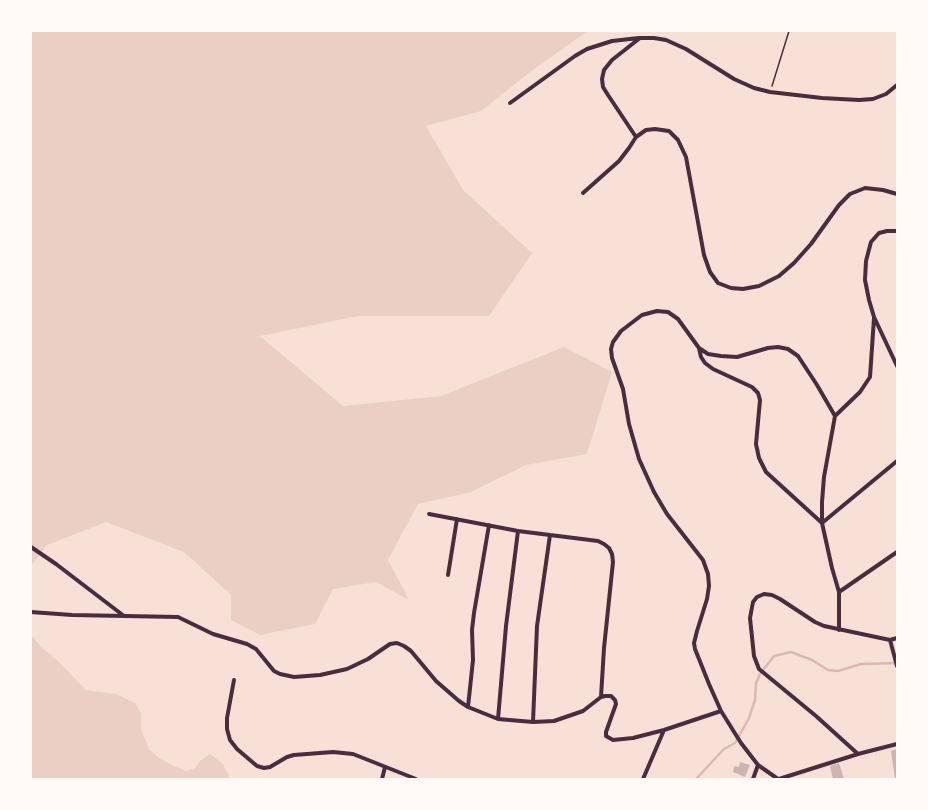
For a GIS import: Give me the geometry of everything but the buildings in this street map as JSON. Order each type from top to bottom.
[{"type":"street","points":[[636,137],[605,91],[602,79],[604,70],[612,60],[640,38]]},
{"type":"street","points":[[510,103],[587,49],[612,41],[640,38],[666,40],[686,49],[734,79],[754,88],[770,92],[822,98],[859,100],[874,99],[886,94],[897,85]]},
{"type":"street","points":[[583,193],[619,161],[636,137],[646,130],[656,129],[669,131],[678,140],[686,157],[704,255],[710,272],[718,283],[731,288],[743,289],[759,286],[778,276],[794,263],[811,244],[839,205],[850,194],[865,188],[883,190],[897,194]]},
{"type":"street","points":[[897,231],[879,233],[870,242],[866,261],[866,280],[869,300],[874,317],[897,366]]},
{"type":"street","points":[[835,416],[798,356],[788,349],[778,347],[768,348],[737,357],[708,354],[699,348],[678,319],[668,312],[657,311],[642,315],[621,331],[613,342],[611,350],[612,358],[623,389],[629,424],[639,459],[654,492],[668,514],[703,560],[708,574],[709,586],[707,600],[697,630],[694,643],[695,649],[721,711],[741,743],[758,765],[779,779],[858,754],[897,744]]},
{"type":"street","points":[[839,630],[839,592],[830,561],[822,523],[824,477],[835,416],[860,392],[870,377],[874,317]]},
{"type":"street","points":[[699,348],[701,357],[705,363],[713,369],[752,387],[758,393],[760,400],[756,444],[759,458],[766,472],[822,523]]},
{"type":"street","points":[[822,523],[897,461]]},
{"type":"street","points":[[429,514],[518,531],[598,541],[609,548],[612,554],[612,562],[600,697]]},
{"type":"street","points":[[448,575],[457,519]]},
{"type":"street","points":[[468,706],[473,660],[472,630],[489,525]]},
{"type":"street","points":[[498,719],[506,626],[518,531]]},
{"type":"street","points":[[532,722],[537,626],[550,535]]},
{"type":"street","points":[[31,546],[124,616]]},
{"type":"street","points":[[839,592],[897,552]]},
{"type":"street","points":[[858,754],[816,716],[758,669],[754,656],[750,618],[753,602],[757,597],[764,594],[772,595],[824,626],[890,640],[897,638]]},
{"type":"street","points":[[31,612],[72,615],[178,617],[213,634],[247,644],[256,649],[274,671],[294,677],[320,675],[347,669],[368,659],[390,644],[398,644],[404,646],[410,651],[436,681],[459,701],[498,719],[532,722],[554,721],[583,711],[600,697],[611,696],[615,700],[616,704],[606,736],[613,740],[624,740],[664,730],[721,711]]},
{"type":"street","points":[[890,640],[897,666]]},
{"type":"street","points":[[234,680],[227,718],[227,730],[230,740],[237,749],[257,766],[264,768],[270,767],[287,757],[294,755],[333,752],[354,754],[416,779]]},
{"type":"street","points":[[643,779],[664,730]]},
{"type":"street","points":[[753,779],[758,765]]},
{"type":"street","points":[[382,779],[385,766]]},
{"type":"path","points":[[770,92],[789,31]]},
{"type":"shaded area","points":[[31,31],[588,31],[534,69],[481,111],[426,126],[463,190],[532,253],[489,316],[358,316],[260,336],[343,406],[441,396],[564,347],[612,372],[587,454],[526,465],[471,492],[418,504],[388,560],[409,600],[376,582],[333,589],[315,624],[260,635],[231,620],[231,595],[184,552],[106,522],[47,545],[31,566]]},
{"type":"shaded area","points":[[31,637],[33,637],[41,647],[57,660],[86,690],[116,694],[135,703],[141,713],[141,729],[149,749],[159,758],[186,771],[195,768],[200,761],[210,754],[223,764],[230,779],[31,779]]},
{"type":"waterway","points":[[696,779],[724,749],[735,743],[749,718],[755,700],[756,683],[760,674],[774,656],[791,652],[812,660],[828,670],[838,671],[861,664],[897,663]]}]
